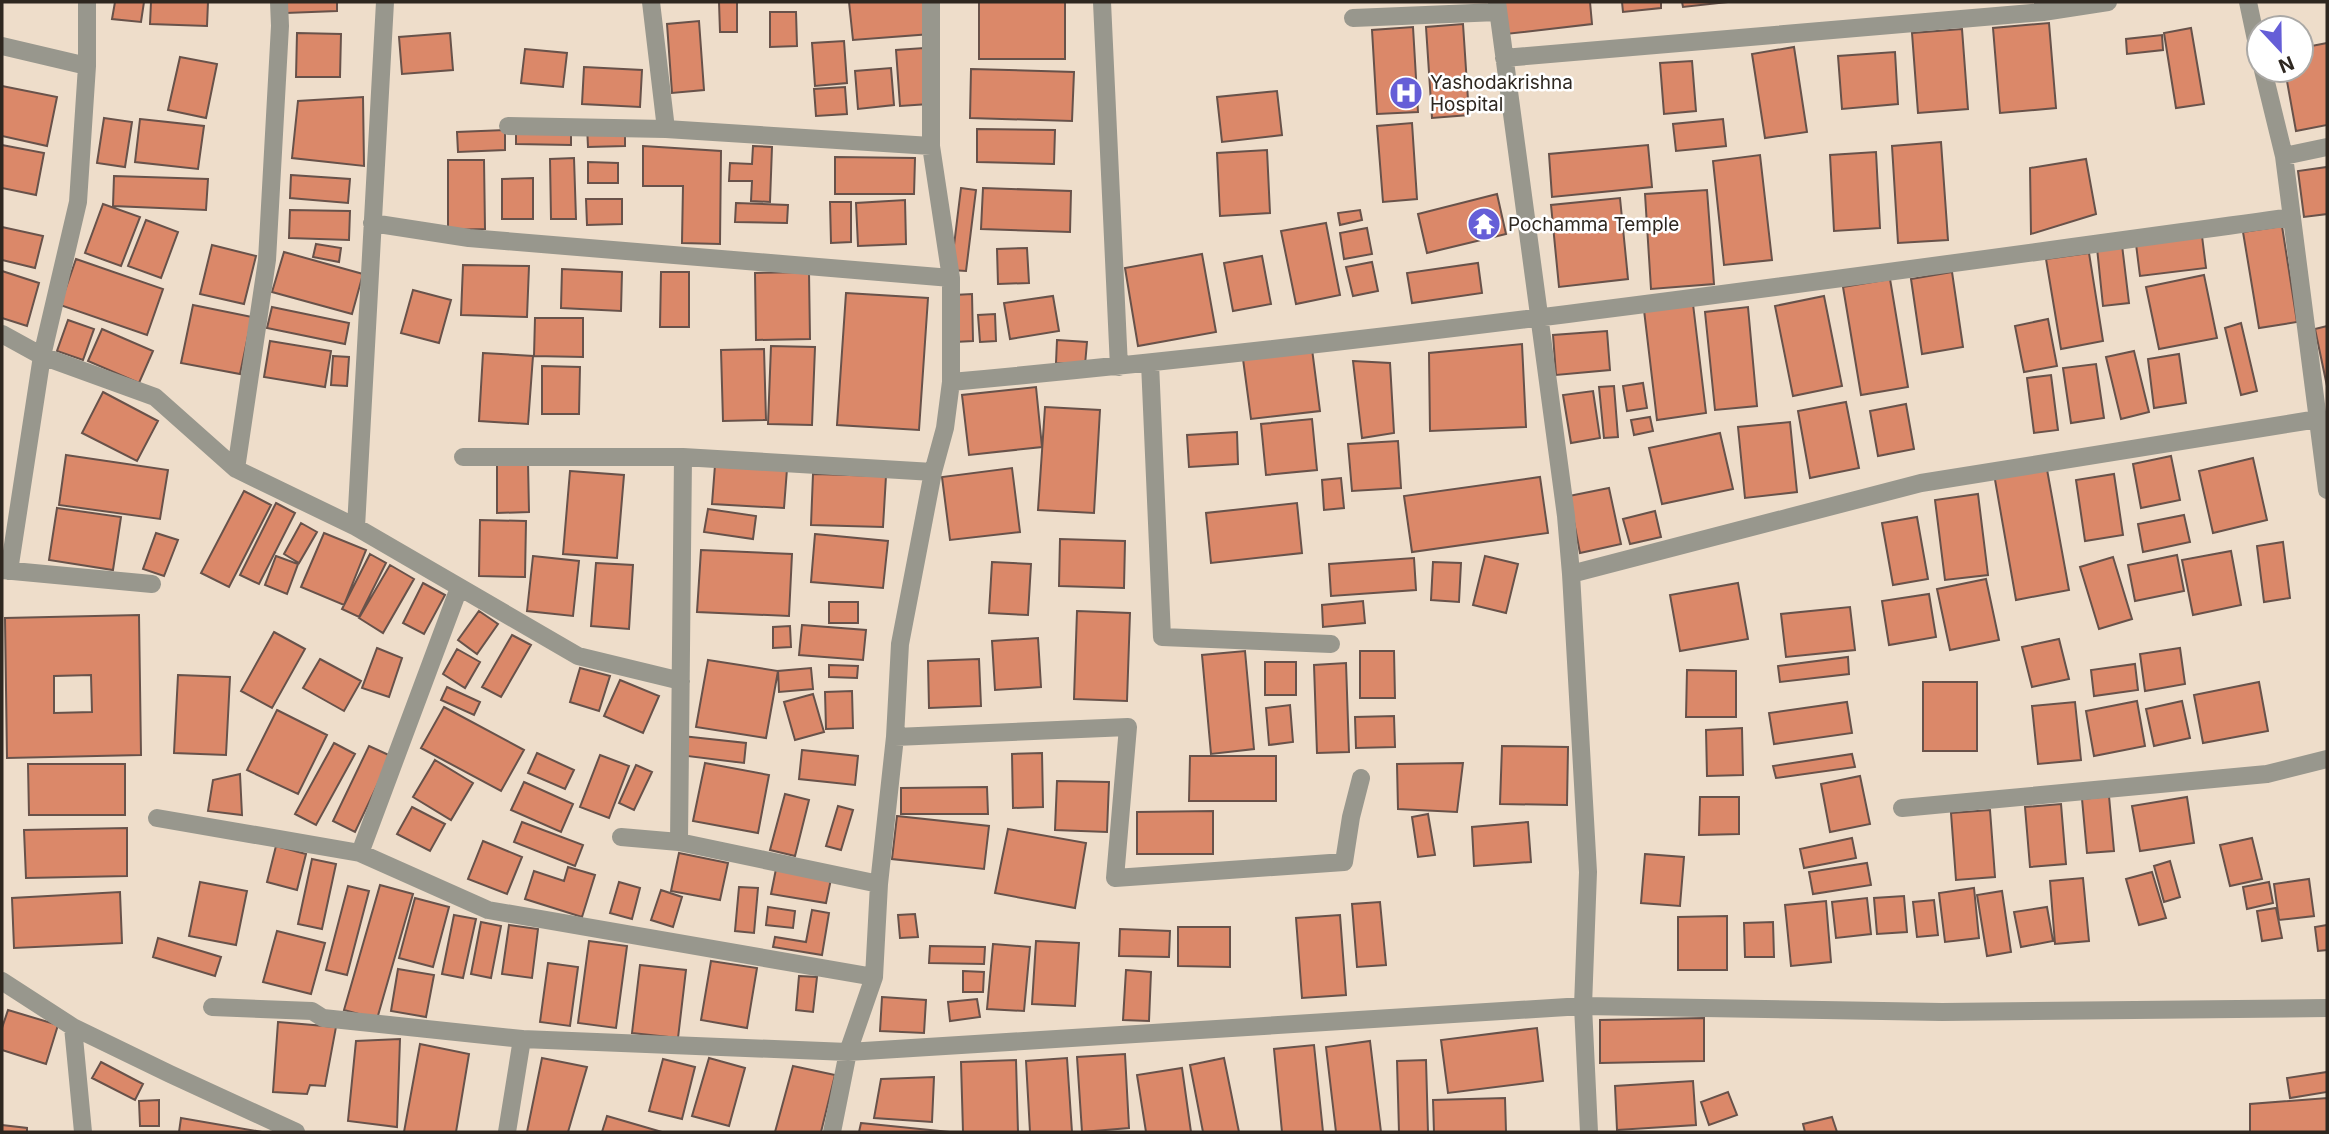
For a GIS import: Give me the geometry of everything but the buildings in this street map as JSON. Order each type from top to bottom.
[{"type":"street","points":[[87,2],[88,66],[78,202],[42,356],[6,570],[152,584]]},
{"type":"street","points":[[236,469],[267,260],[280,26],[279,2]]},
{"type":"street","points":[[356,527],[385,2]]},
{"type":"street","points":[[651,2],[666,129]]},
{"type":"street","points":[[832,1132],[848,1052],[874,977],[879,884],[895,737],[900,644],[933,472],[945,428],[951,382],[951,278],[931,146],[931,2]]},
{"type":"street","points":[[1102,2],[1119,367]]},
{"type":"street","points":[[1504,58],[2108,2]]},
{"type":"street","points":[[1353,18],[1497,7],[1566,516],[1571,573],[1588,872],[1583,1006],[1588,1132]]},
{"type":"street","points":[[2,46],[88,66]]},
{"type":"street","points":[[2266,84],[2284,156],[2327,490]]},
{"type":"street","points":[[508,126],[666,129],[931,146]]},
{"type":"street","points":[[2284,156],[2327,147]]},
{"type":"street","points":[[951,382],[1119,367],[1539,319],[2292,217]]},
{"type":"street","points":[[372,223],[469,238],[951,278]]},
{"type":"street","points":[[2,334],[42,356],[155,397],[236,469],[356,527],[458,589],[578,656],[681,681]]},
{"type":"street","points":[[1150,363],[1162,637],[1331,644]]},
{"type":"street","points":[[1571,573],[1921,483],[2318,419]]},
{"type":"street","points":[[463,457],[684,457],[933,472]]},
{"type":"street","points":[[679,842],[684,457]]},
{"type":"street","points":[[360,853],[458,589]]},
{"type":"street","points":[[895,737],[1128,727],[1115,878],[1344,862],[1361,778]]},
{"type":"street","points":[[1902,808],[2267,774],[2327,759]]},
{"type":"street","points":[[157,818],[360,853],[488,910],[874,977]]},
{"type":"street","points":[[621,837],[679,842],[879,884]]},
{"type":"street","points":[[2,981],[73,1027],[296,1132]]},
{"type":"street","points":[[212,1007],[312,1011],[323,1018],[522,1038],[848,1052],[1583,1006],[1942,1012],[2327,1008]]},
{"type":"street","points":[[73,1027],[83,1132]]},
{"type":"street","points":[[507,1132],[522,1038]]},
{"type":"place","name":"Yashodakrishna Hospital","points":[[1406,93]]},
{"type":"place","name":"Pochamma Temple","points":[[1484,224]]}]
